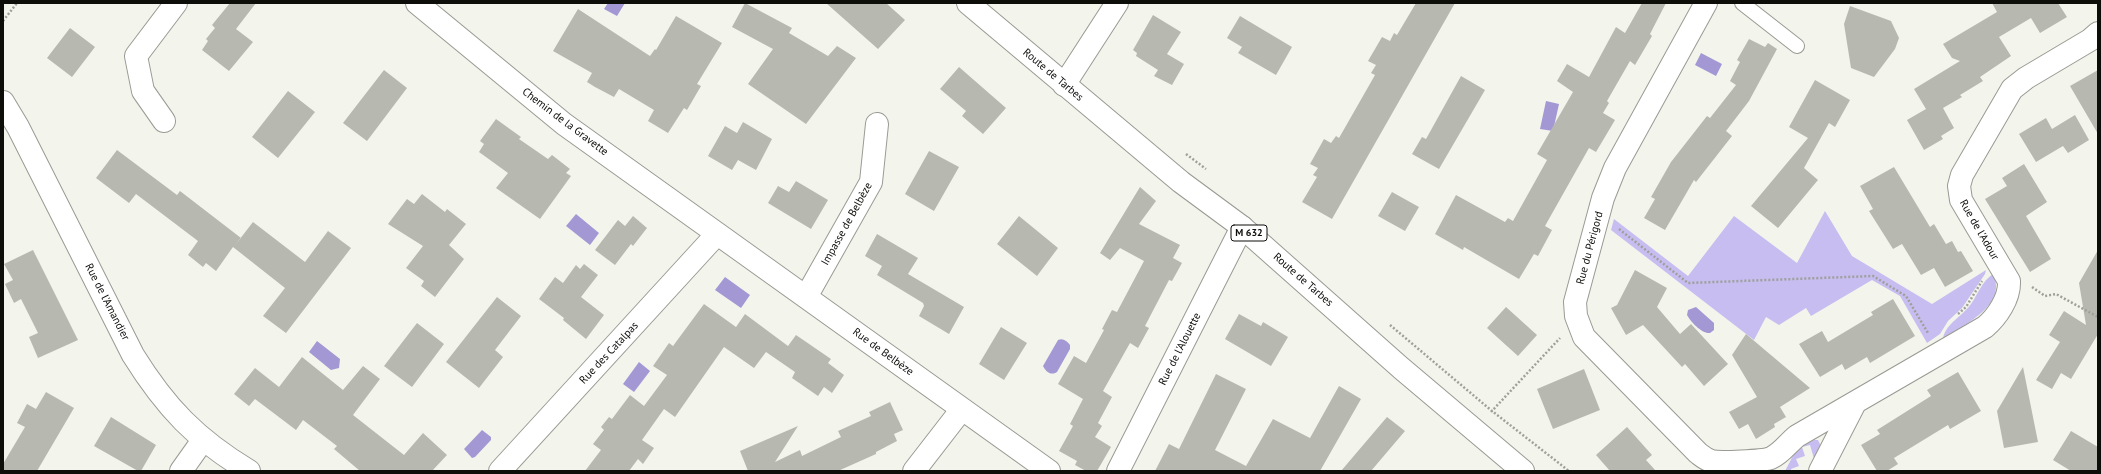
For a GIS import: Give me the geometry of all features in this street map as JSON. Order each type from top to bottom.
[{"type":"street","points":[[164,121],[143,91],[136,56],[176,3]]},
{"type":"street","name":"Chemin de la Gravette","points":[[417,3],[564,124],[718,234]]},
{"type":"street","name":"Route de Tarbes","points":[[968,3],[1181,182],[1242,227],[1401,368],[1524,471]]},
{"type":"street","points":[[1064,85],[1117,3]]},
{"type":"street","name":"Rue du Périgord","points":[[1706,3],[1615,168],[1599,214],[1575,302],[1577,320],[1584,336],[1710,466]]},
{"type":"street","name":"Rue de l'Adour","points":[[2004,272],[1961,200],[1959,186],[1962,175],[2012,89],[2026,78],[2090,40],[2098,33]]},
{"type":"street","name":"Rue de l'Amandier","points":[[3,102],[11,132],[133,355],[159,393],[178,416],[203,440],[249,471]]},
{"type":"street","name":"Impasse de Belbèze","points":[[806,296],[871,182],[877,124]]},
{"type":"street","name":"Rue de l'Alouette","points":[[1118,471],[1242,227]]},
{"type":"street","name":"Rue de Belbèze","points":[[718,234],[1049,471]]},
{"type":"street","name":"Rue des Catalpas","points":[[500,471],[718,234]]},
{"type":"street","points":[[1710,466],[1745,460],[1759,466],[1777,455],[1797,436],[1940,353],[1990,322],[1998,313],[2007,294],[2004,272]]},
{"type":"street","points":[[1820,471],[1855,403]]},
{"type":"street","points":[[914,471],[962,409]]},
{"type":"street","points":[[181,471],[203,440]]},
{"type":"lane","points":[[1742,3],[1797,46]]},
{"type":"path","points":[[3,22],[17,3]]},
{"type":"path","points":[[1599,214],[1688,283],[1873,276],[1906,296],[1940,353]]},
{"type":"path","points":[[1955,317],[1966,307],[1984,279],[2004,272],[2045,296],[2056,294],[2098,317]]},
{"type":"path","points":[[1474,430],[1577,320]]},
{"type":"shaded area","points":[[608,3],[625,3],[617,16],[604,9]]},
{"type":"shaded area","points":[[1701,53],[1722,64],[1716,76],[1695,65]]},
{"type":"shaded area","points":[[1546,101],[1559,104],[1553,131],[1540,129]]},
{"type":"shaded area","points":[[1825,211],[1852,256],[1932,304],[1986,270],[1985,274],[1962,308],[1948,321],[1940,334],[1927,343],[1900,296],[1872,280],[1811,316],[1806,308],[1779,325],[1766,317],[1754,340],[1611,230],[1614,219],[1688,276],[1734,216],[1797,263]]},
{"type":"shaded area","points":[[576,214],[599,233],[590,245],[566,226]]},
{"type":"shaded area","points":[[1993,274],[1996,285],[1994,295],[1982,313],[1943,338],[1945,332],[1951,324],[1967,309],[1983,284]]},
{"type":"shaded area","points":[[725,277],[750,295],[741,308],[715,290]]},
{"type":"shaded area","points":[[1696,307],[1714,323],[1714,330],[1710,333],[1700,330],[1687,315],[1688,310]]},
{"type":"shaded area","points":[[1062,339],[1066,341],[1070,345],[1070,349],[1057,372],[1047,372],[1043,366],[1058,340]]},
{"type":"shaded area","points":[[317,341],[340,359],[339,368],[331,370],[309,352]]},
{"type":"shaded area","points":[[639,362],[650,371],[634,392],[623,384]]},
{"type":"shaded area","points":[[482,430],[491,437],[491,440],[475,457],[472,458],[464,449]]},
{"type":"shaded area","points":[[1814,440],[1818,440],[1821,446],[1815,462],[1810,445],[1802,447],[1805,456],[1796,459],[1799,466],[1791,469],[1791,471],[1785,471],[1796,450]]},
{"type":"building","points":[[230,3],[256,3],[236,29],[253,42],[229,71],[202,50],[208,41],[206,39],[215,28],[212,25]]},
{"type":"building","points":[[745,3],[792,28],[789,33],[828,56],[837,46],[856,58],[806,124],[748,84],[773,49],[732,27]]},
{"type":"building","points":[[826,3],[886,3],[905,20],[878,49]]},
{"type":"building","points":[[1416,3],[1455,3],[1332,219],[1302,202],[1317,177],[1313,175],[1318,168],[1310,164],[1324,139],[1331,143],[1336,136],[1339,138],[1375,75],[1371,73],[1376,65],[1368,61],[1382,37],[1390,41],[1394,33],[1397,35]]},
{"type":"building","points":[[1642,3],[1666,3],[1650,34],[1652,36],[1635,65],[1630,61],[1607,101],[1609,103],[1603,113],[1615,120],[1596,152],[1589,148],[1545,226],[1552,230],[1538,256],[1534,254],[1519,279],[1464,247],[1463,250],[1435,234],[1456,195],[1505,222],[1508,218],[1513,221],[1547,160],[1537,154],[1573,92],[1557,81],[1567,64],[1589,77],[1616,27],[1625,33]]},
{"type":"building","points":[[1992,3],[2058,3],[2067,17],[2040,33],[2031,18],[1999,37],[2011,56],[1980,77],[1983,81],[1960,95],[1962,97],[1943,108],[1954,128],[1941,136],[1943,139],[1924,150],[1907,120],[1926,109],[1914,89],[1960,61],[1952,58],[1943,44],[1997,12]]},
{"type":"building","points":[[1850,6],[1891,21],[1899,38],[1895,49],[1874,77],[1851,68],[1844,24]]},
{"type":"building","points":[[578,9],[650,56],[655,49],[656,50],[676,16],[722,43],[697,84],[701,86],[687,110],[684,108],[668,133],[648,121],[654,110],[619,89],[614,97],[595,87],[587,82],[592,73],[553,51]]},
{"type":"building","points":[[1153,15],[1181,32],[1167,54],[1184,64],[1172,85],[1154,76],[1158,70],[1136,56],[1137,53],[1133,50]]},
{"type":"building","points":[[1240,16],[1292,47],[1276,75],[1238,53],[1242,47],[1227,38]]},
{"type":"building","points":[[70,28],[95,47],[72,77],[47,58]]},
{"type":"building","points":[[1749,39],[1765,47],[1768,43],[1777,49],[1749,101],[1726,131],[1732,136],[1696,182],[1694,180],[1665,230],[1644,218],[1655,199],[1651,197],[1671,162],[1707,116],[1710,118],[1736,85],[1730,81],[1740,62],[1737,60]]},
{"type":"building","points":[[959,67],[1006,108],[983,134],[962,116],[966,111],[940,89]]},
{"type":"building","points":[[384,70],[407,88],[367,141],[343,123]]},
{"type":"building","points":[[2098,70],[2098,134],[2070,86]]},
{"type":"building","points":[[1461,76],[1485,90],[1439,169],[1412,154],[1422,137],[1426,139]]},
{"type":"building","points":[[1815,80],[1850,100],[1835,127],[1829,123],[1804,168],[1818,180],[1778,228],[1751,206],[1808,138],[1789,127]]},
{"type":"building","points":[[288,91],[315,112],[278,158],[252,137]]},
{"type":"building","points":[[2075,115],[2089,140],[2068,153],[2063,146],[2036,162],[2019,134],[2046,118],[2052,129]]},
{"type":"building","points":[[496,119],[521,137],[519,139],[548,159],[552,155],[570,169],[566,173],[571,176],[540,219],[496,188],[508,173],[479,152],[484,144],[480,141]]},
{"type":"building","points":[[743,122],[772,139],[756,170],[738,160],[732,170],[708,156],[725,126],[737,133]]},
{"type":"building","points":[[117,150],[177,195],[180,191],[241,238],[253,222],[305,262],[328,231],[351,248],[286,333],[263,316],[285,288],[233,247],[216,271],[206,263],[203,267],[188,255],[198,241],[136,194],[129,203],[96,178]]},
{"type":"building","points":[[929,151],[959,167],[934,211],[905,194]]},
{"type":"building","points":[[2024,164],[2047,202],[2026,216],[2051,259],[2030,272],[1985,199],[2007,186],[2002,178]]},
{"type":"building","points":[[1894,167],[1930,227],[1934,224],[1946,244],[1952,241],[1958,252],[1961,251],[1973,271],[1945,287],[1934,268],[1921,275],[1902,244],[1893,249],[1869,211],[1873,209],[1860,186]]},
{"type":"building","points":[[796,181],[828,200],[811,229],[768,203],[778,186],[789,192]]},
{"type":"building","points":[[1140,187],[1156,201],[1139,224],[1180,245],[1173,258],[1182,263],[1172,281],[1169,280],[1145,326],[1149,328],[1138,348],[1130,343],[1103,391],[1112,397],[1098,423],[1102,426],[1095,437],[1111,447],[1097,471],[1086,471],[1075,465],[1077,461],[1059,451],[1073,426],[1070,424],[1083,399],[1058,384],[1074,356],[1086,363],[1104,330],[1102,329],[1112,310],[1117,312],[1144,261],[1120,248],[1110,260],[1100,253]]},
{"type":"building","points":[[1392,192],[1419,207],[1405,231],[1378,216]]},
{"type":"building","points":[[422,194],[445,212],[447,209],[466,224],[449,245],[464,259],[435,297],[421,286],[424,281],[406,268],[423,246],[388,224],[407,199],[414,204]]},
{"type":"building","points":[[633,216],[647,228],[633,246],[631,244],[615,265],[595,250],[618,220],[625,226]]},
{"type":"building","points":[[1019,216],[1058,248],[1037,276],[997,244]]},
{"type":"building","points":[[877,234],[918,258],[908,274],[964,307],[949,334],[919,316],[924,306],[923,303],[877,275],[882,266],[865,256]]},
{"type":"building","points":[[33,250],[78,340],[38,358],[29,337],[38,333],[21,299],[14,303],[5,284],[13,280],[4,264]]},
{"type":"building","points":[[2098,250],[2098,334],[2071,379],[2061,373],[2052,389],[2036,380],[2060,342],[2049,335],[2064,311],[2086,325],[2079,283]]},
{"type":"building","points":[[584,264],[598,275],[581,297],[604,315],[586,339],[563,320],[564,318],[539,299],[555,277],[563,283],[576,265],[580,269]]},
{"type":"building","points":[[1635,270],[1667,288],[1657,307],[1680,334],[1691,324],[1728,364],[1704,386],[1685,364],[1682,367],[1643,325],[1626,335],[1611,308],[1617,305]]},
{"type":"building","points":[[497,297],[521,316],[495,350],[503,357],[479,388],[446,362]]},
{"type":"building","points":[[1893,299],[1915,336],[1870,363],[1867,357],[1845,370],[1842,364],[1820,377],[1799,344],[1822,331],[1828,342],[1873,315],[1871,312]]},
{"type":"building","points":[[704,304],[736,327],[745,314],[788,346],[796,335],[831,359],[828,363],[844,375],[832,393],[824,387],[818,396],[792,378],[795,372],[766,352],[754,368],[724,347],[675,417],[664,409],[642,440],[654,448],[643,464],[638,459],[629,471],[585,471],[601,450],[593,444],[604,430],[601,427],[609,417],[612,419],[630,395],[644,406],[667,375],[653,366],[669,343],[673,346]]},
{"type":"building","points":[[1506,307],[1537,335],[1518,356],[1487,328]]},
{"type":"building","points":[[1239,314],[1261,326],[1263,322],[1288,337],[1271,366],[1225,339]]},
{"type":"building","points":[[417,323],[444,344],[412,387],[384,366]]},
{"type":"building","points":[[1001,327],[1027,343],[1004,380],[979,364]]},
{"type":"building","points":[[1746,334],[1810,388],[1780,407],[1786,417],[1774,424],[1775,427],[1756,439],[1748,424],[1739,429],[1729,412],[1757,397],[1732,355]]},
{"type":"building","points":[[302,357],[343,390],[363,366],[380,379],[353,415],[404,455],[423,433],[447,455],[432,471],[360,471],[334,449],[337,446],[303,420],[296,430],[255,399],[249,406],[234,394],[255,368],[279,387]]},
{"type":"building","points":[[2023,367],[2038,442],[2004,448],[1997,411]]},
{"type":"building","points":[[1584,369],[1600,410],[1553,429],[1537,389]]},
{"type":"building","points":[[1958,372],[1981,411],[1950,429],[1948,425],[1894,458],[1898,464],[1887,471],[1877,471],[1861,445],[1880,434],[1877,430],[1931,396],[1927,390]]},
{"type":"building","points":[[1216,374],[1246,389],[1215,450],[1246,466],[1273,419],[1310,438],[1339,386],[1361,399],[1320,471],[1155,471],[1169,444],[1179,449]]},
{"type":"building","points":[[46,392],[74,408],[37,471],[3,471],[3,464],[25,427],[17,423],[27,404],[36,409]]},
{"type":"building","points":[[890,402],[903,430],[894,434],[897,441],[876,452],[876,454],[838,471],[748,471],[740,451],[798,426],[775,462],[800,450],[802,456],[841,437],[838,431],[871,416],[869,412]]},
{"type":"building","points":[[111,417],[156,445],[141,471],[138,471],[94,446]]},
{"type":"building","points":[[1387,417],[1405,431],[1371,471],[1341,471]]},
{"type":"building","points":[[1627,427],[1652,455],[1646,460],[1656,471],[1610,471],[1596,455]]},
{"type":"building","points":[[2071,431],[2098,447],[2098,471],[2071,471],[2053,460]]}]
